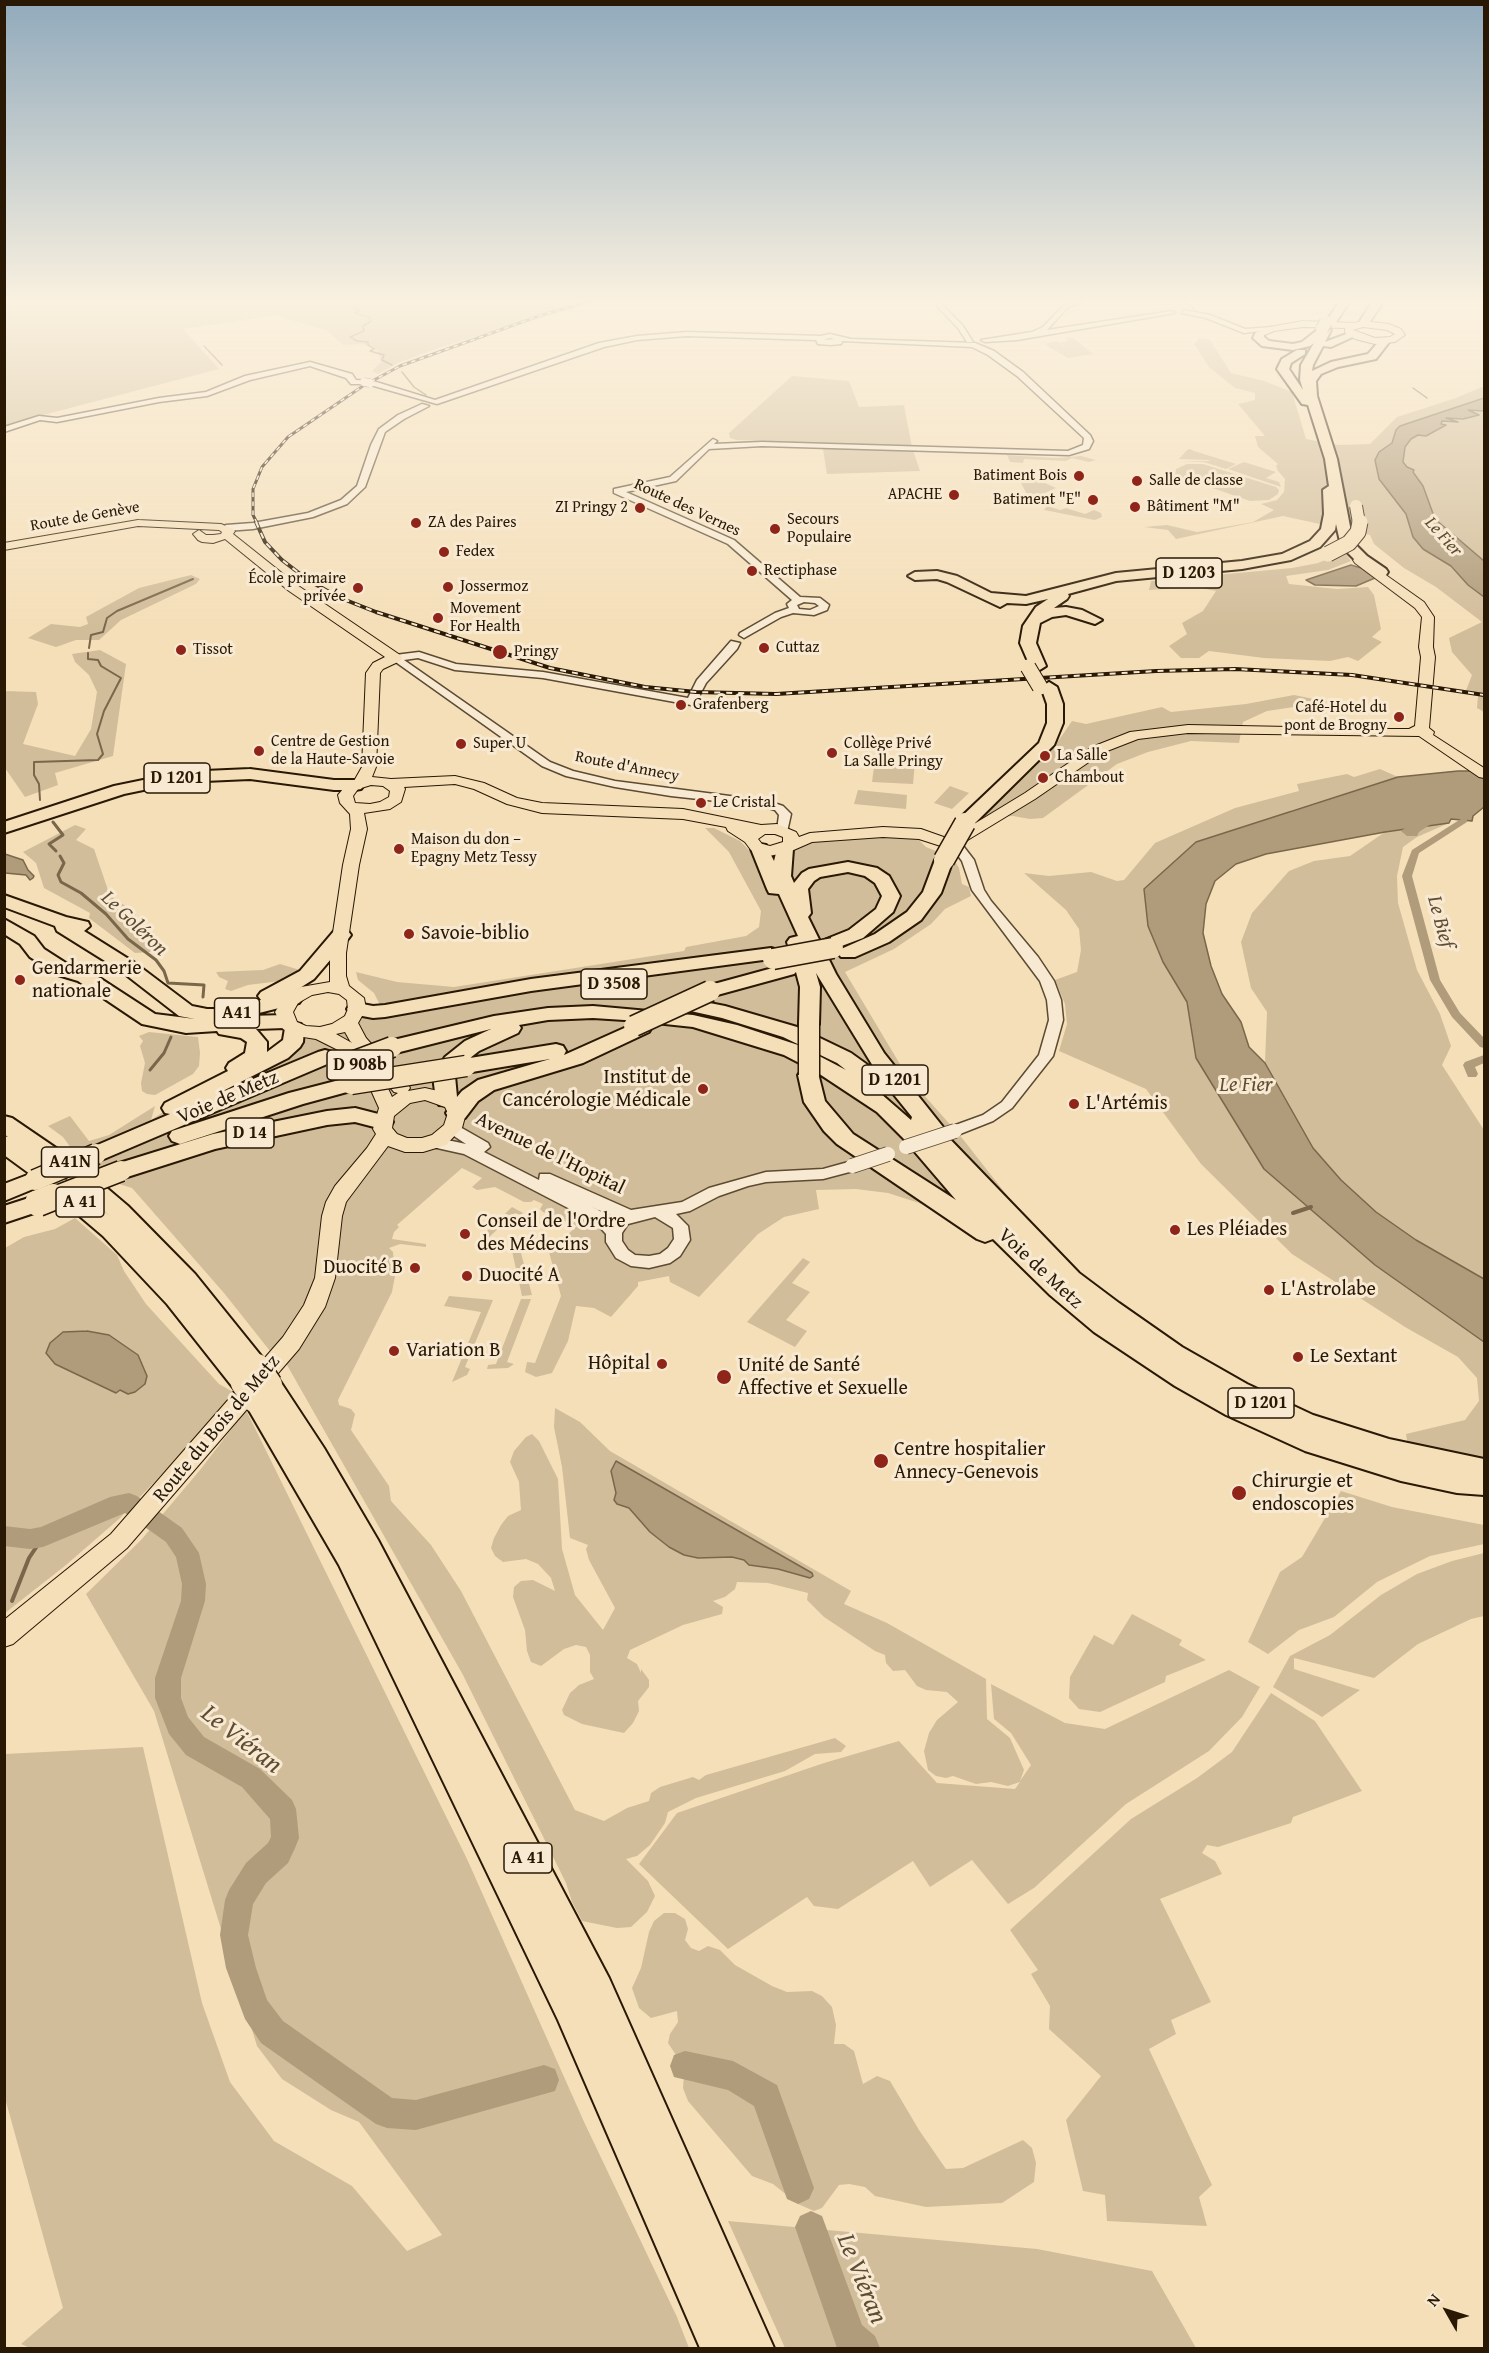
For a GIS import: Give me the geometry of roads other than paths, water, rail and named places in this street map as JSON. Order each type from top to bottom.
[{"type":"highway","name":"D 1203","points":[[1311,409],[1329,490],[1337,513],[1339,536],[1343,546],[1355,557]]},
{"type":"highway","name":"D 1203","points":[[1023,619],[1083,586],[1131,578],[1290,565],[1328,554],[1345,545],[1358,532],[1360,519],[1356,506],[1340,480],[1313,409]]},
{"type":"highway","name":"D 1203","points":[[1331,459],[1346,543],[1362,559],[1381,572]]},
{"type":"highway","name":"D 1203","points":[[1019,635],[1028,617],[1041,603],[1083,586],[1127,575],[1242,565],[1301,552],[1316,544],[1328,530],[1331,514],[1329,490]]},
{"type":"highway","points":[[915,576],[945,576],[1006,605],[1023,619],[1033,666]]},
{"type":"highway","points":[[987,597],[1026,600],[1083,586]]},
{"type":"highway","points":[[1023,619],[1061,611],[1078,613],[1095,620],[1074,601],[1083,586]]},
{"type":"highway","points":[[351,1005],[373,1012],[385,1011],[484,993],[701,964],[777,961],[834,949],[877,932],[903,914],[957,842],[1046,745],[1055,723],[1055,704],[1021,650],[1019,635],[1023,619]]},
{"type":"highway","name":"D 1201","points":[[4,830],[122,793],[186,780],[224,778],[276,780],[353,793]]},
{"type":"highway","name":"D 1201","points":[[759,837],[804,961],[810,987],[809,1075],[815,1102],[832,1126],[845,1139],[950,1208],[1059,1289]]},
{"type":"highway","name":"D 1201","points":[[786,839],[782,876],[794,909],[826,974],[864,1039],[952,1154]]},
{"type":"highway","points":[[806,932],[798,897],[799,889],[808,877],[826,869],[848,867],[871,872],[883,880],[891,896],[884,912],[834,949]]},
{"type":"highway","points":[[4,900],[66,925],[69,937],[96,955],[124,964],[181,1013],[246,1032],[256,1040],[256,1051],[246,1063],[201,1087],[149,1121],[104,1160],[25,1192],[4,1211]]},
{"type":"highway","points":[[89,979],[51,980],[38,972],[23,961],[22,937],[80,963],[89,979],[108,994],[149,1019],[168,1025],[181,1013],[198,1008],[223,1008],[280,991],[311,972],[340,944]]},
{"type":"highway","points":[[635,1022],[544,1020],[488,1037],[465,1050],[447,1068],[443,1080],[452,1113],[486,1085],[576,1058],[635,1022],[777,961]]},
{"type":"highway","name":"D 3508","points":[[387,1042],[456,1015],[535,996],[777,961]]},
{"type":"highway","points":[[456,1015],[531,1003],[604,998],[693,1005],[763,1022],[820,1045],[860,1070],[890,1093],[952,1154]]},
{"type":"highway","name":"A41","points":[[181,1013],[227,1015],[292,999]]},
{"type":"highway","points":[[149,1121],[207,1089],[281,1053],[293,1042],[290,1025],[181,1013]]},
{"type":"highway","points":[[146,1148],[331,1062],[387,1042],[521,1017],[563,1013],[635,1022]]},
{"type":"highway","name":"Voie de Metz","points":[[104,1160],[297,1098],[351,1084],[534,1056],[570,1048],[635,1022],[684,1020],[737,1032],[791,1050],[840,1075],[897,1117],[978,1211],[1059,1289],[1103,1325],[1206,1392],[1261,1420],[1314,1443],[1365,1460],[1424,1475],[1485,1484]]},
{"type":"highway","name":"Voie de Metz","points":[[104,1160],[331,1062]]},
{"type":"highway","name":"A41N","points":[[4,1109],[61,1154],[104,1193],[120,1212]]},
{"type":"highway","name":"D 14","points":[[4,1215],[25,1192],[104,1160],[213,1142],[316,1120],[355,1116],[385,1122]]},
{"type":"highway","name":"A 41","points":[[4,1123],[67,1167],[120,1212],[187,1280],[256,1384],[349,1556],[570,2008],[718,2349]]},
{"type":"highway","name":"A 41","points":[[4,1143],[80,1202],[141,1260],[256,1384],[315,1456],[368,1549],[597,1990],[755,2349]]},
{"type":"highway","name":"Voie de Metz","points":[[952,1154],[1009,1217],[1071,1279],[1143,1334],[1201,1371],[1287,1415],[1345,1437],[1416,1457],[1485,1470]]},
{"type":"main road","name":"Route de Genève","points":[[4,548],[123,524],[159,522],[203,531],[227,532],[242,549],[308,600],[395,658]]},
{"type":"main road","name":"Route de Genève","points":[[203,531],[204,539],[214,539],[242,549]]},
{"type":"main road","points":[[214,539],[227,532]]},
{"type":"main road","name":"D 1203","points":[[1355,557],[1390,581],[1425,611],[1429,627],[1426,647],[1428,657],[1423,734]]},
{"type":"main road","name":"D 1203","points":[[1381,572],[1410,591],[1432,611],[1436,618],[1436,643],[1428,657]]},
{"type":"main road","points":[[351,1005],[337,976],[351,865],[359,829],[353,793],[369,767],[373,674],[378,666],[395,658]]},
{"type":"main road","points":[[353,793],[428,781],[461,781],[506,799],[542,808],[683,814],[725,823],[759,837],[786,839],[909,832],[957,842],[1096,750],[1135,735],[1194,729],[1423,734],[1485,774]]},
{"type":"main road","points":[[359,829],[377,808],[392,802],[391,786],[369,767]]},
{"type":"main road","points":[[353,793],[377,808]]},
{"type":"main road","points":[[759,837],[769,851],[786,839]]},
{"type":"main road","points":[[311,990],[340,944]]},
{"type":"main road","points":[[324,987],[351,1005],[333,1030],[320,1033],[306,1032],[290,1025],[285,1010],[292,999],[324,987]]},
{"type":"main road","name":"D 908b","points":[[351,1005],[359,1041],[395,1083],[417,1095]]},
{"type":"main road","name":"D 908b","points":[[320,1033],[344,1047],[378,1086],[385,1122]]},
{"type":"main road","points":[[417,1095],[433,1095],[452,1113],[445,1136],[433,1142],[414,1146],[397,1143],[385,1122],[404,1098],[417,1095]]},
{"type":"main road","name":"Route du Bois de Metz","points":[[4,1636],[119,1541],[156,1502],[238,1402],[272,1366],[306,1321],[317,1301],[325,1278],[333,1208],[342,1191],[355,1176],[385,1122]]},
{"type":"main road","name":"Route du Bois de Metz","points":[[355,1176],[399,1151],[414,1146]]},
{"type":"street","points":[[4,430],[39,418],[57,420],[114,409]]},
{"type":"street","points":[[227,532],[326,513],[357,498],[368,485],[384,437],[392,427],[425,409]]},
{"type":"street","name":"Route des Vernes","points":[[395,658],[419,655],[455,668],[543,675],[691,702],[701,682],[735,644],[729,641],[729,637],[744,635],[796,605],[731,542],[621,493],[666,482],[680,475],[710,444],[1051,453],[1069,453],[1086,447],[1089,443],[1087,436],[1058,409]]},
{"type":"street","name":"Route d'Annecy","points":[[395,658],[538,760],[560,770],[615,784],[671,793],[764,803],[779,808]]},
{"type":"street","points":[[759,837],[776,818],[779,808],[785,814],[786,839]]},
{"type":"street","points":[[657,1212],[678,1224],[682,1236],[680,1245],[671,1255],[657,1261],[640,1262],[626,1257],[615,1247],[614,1232],[623,1220],[630,1216],[685,1207],[714,1192],[746,1180],[772,1176],[823,1174],[906,1148],[980,1122],[1000,1110],[1025,1084],[1046,1056],[1056,1020],[1054,1000],[1047,981],[1033,960],[978,890],[957,842]]},
{"type":"street","name":"Avenue de l'Hopital","points":[[452,1113],[466,1138],[601,1205],[630,1216]]},
{"type":"street","name":"Avenue de l'Hopital","points":[[433,1142],[468,1150],[600,1218],[614,1232]]},
{"type":"street","points":[[678,1224],[685,1207]]},
{"type":"water","name":"Le Fier","points":[[1452,409],[1484,409],[1484,411],[1468,410],[1479,415],[1463,419],[1446,418],[1458,422],[1442,421],[1441,424],[1446,425],[1426,436],[1418,435],[1411,439],[1405,447],[1403,462],[1414,470],[1413,472],[1423,486],[1435,519],[1484,561],[1484,597],[1468,585],[1451,566],[1423,549],[1413,537],[1406,514],[1379,479],[1375,460],[1379,452],[1392,443],[1396,430],[1400,426]]},
{"type":"water","points":[[1351,565],[1361,568],[1375,578],[1356,586],[1315,585],[1306,580]]},
{"type":"water","name":"Le Fier","points":[[1458,771],[1484,771],[1484,807],[1473,816],[1472,821],[1451,819],[1449,823],[1385,832],[1266,854],[1236,864],[1215,881],[1206,904],[1203,933],[1211,966],[1222,994],[1241,1022],[1249,1047],[1265,1063],[1313,1148],[1341,1180],[1376,1212],[1416,1240],[1484,1279],[1484,1342],[1375,1265],[1264,1169],[1196,1058],[1187,1002],[1163,962],[1148,926],[1144,889],[1196,842],[1398,777]]},
{"type":"water","points":[[5,854],[23,860],[34,876],[33,878],[30,880],[26,875],[5,873]]},
{"type":"water","points":[[87,1331],[109,1335],[138,1355],[147,1376],[145,1384],[135,1392],[128,1394],[120,1390],[116,1393],[55,1364],[46,1353],[50,1343],[63,1332]]},
{"type":"water","points":[[616,1461],[812,1573],[813,1576],[810,1578],[778,1569],[749,1565],[744,1560],[732,1557],[698,1558],[684,1555],[669,1547],[650,1532],[629,1508],[617,1504],[614,1500],[616,1493],[611,1471]]},
{"type":"waterway","points":[[89,648],[91,635],[103,632],[107,618],[117,611],[193,579]]},
{"type":"waterway","points":[[40,800],[39,784],[34,775],[34,762],[98,760],[103,754],[97,734],[104,711],[121,678],[101,666],[98,660],[88,659],[88,653]]},
{"type":"waterway","points":[[1407,813],[1423,824],[1409,831],[1412,833]]},
{"type":"waterway","name":"Le Bief","points":[[1464,820],[1415,852],[1407,876],[1435,980],[1456,1015],[1484,1044]]},
{"type":"waterway","points":[[53,822],[63,835],[49,844],[56,851]]},
{"type":"waterway","name":"Le Goléron","points":[[60,856],[64,863],[58,875],[61,882],[81,893],[106,914],[128,939],[156,960],[164,971],[168,983],[204,985],[203,997]]},
{"type":"waterway","points":[[150,1070],[164,1053],[171,1037]]},
{"type":"waterway","name":"Le Bief","points":[[1472,1074],[1469,1065],[1484,1059]]},
{"type":"waterway","points":[[1293,1213],[1311,1207]]},
{"type":"waterway","name":"Le Viéran","points":[[4,1536],[30,1539],[43,1537],[118,1504],[129,1503],[174,1535],[187,1553],[194,1584],[193,1601],[168,1678],[168,1698],[178,1725],[195,1746],[251,1778],[282,1809],[284,1819],[285,1838],[278,1853],[256,1873],[239,1900],[234,1935],[241,1968],[255,2009],[272,2032],[387,2113],[416,2115],[544,2080]]},
{"type":"waterway","points":[[12,1601],[29,1558],[43,1537]]},
{"type":"waterway","name":"Le Viéran","points":[[685,2066],[733,2076],[766,2096],[798,2188]]},
{"type":"waterway","name":"Le Viéran","points":[[811,2227],[849,2336],[863,2348]]},
{"type":"railway","points":[[257,523],[253,515],[253,489],[262,467],[288,437],[329,409]]},
{"type":"railway","points":[[256,522],[265,542],[282,560],[308,580],[338,597],[376,612],[550,668],[645,687],[696,692],[776,694],[1156,671],[1235,669],[1352,675],[1484,695]]},
{"type":"place","name":"Batiment Bois","points":[[1079,476]]},
{"type":"place","name":"Salle de classe","points":[[1137,481]]},
{"type":"place","name":"APACHE","points":[[954,495]]},
{"type":"place","name":"Batiment \"E\"","points":[[1093,500]]},
{"type":"place","name":"Bâtiment \"M\"","points":[[1135,507]]},
{"type":"place","name":"ZI Pringy 2","points":[[640,508]]},
{"type":"place","name":"ZA des Paires","points":[[416,523]]},
{"type":"place","name":"Secours Populaire","points":[[775,529]]},
{"type":"place","name":"Fedex","points":[[444,552]]},
{"type":"place","name":"Rectiphase","points":[[752,571]]},
{"type":"place","name":"Jossermoz","points":[[448,587]]},
{"type":"place","name":"École primaire privée","points":[[358,588]]},
{"type":"place","name":"Movement For Health","points":[[438,618]]},
{"type":"place","name":"Cuttaz","points":[[764,648]]},
{"type":"place","name":"Tissot","points":[[181,650]]},
{"type":"place","name":"Pringy","points":[[500,652]]},
{"type":"place","name":"Grafenberg","points":[[681,705]]},
{"type":"place","name":"Café-Hotel du pont de Brogny","points":[[1399,717]]},
{"type":"place","name":"Super U","points":[[461,744]]},
{"type":"place","name":"Centre de Gestion de la Haute-Savoie","points":[[259,751]]},
{"type":"place","name":"Collège Privé La Salle Pringy","points":[[832,753]]},
{"type":"place","name":"La Salle","points":[[1045,756]]},
{"type":"place","name":"Chambout","points":[[1043,778]]},
{"type":"place","name":"Le Cristal","points":[[701,803]]},
{"type":"place","name":"Maison du don – Epagny Metz Tessy","points":[[399,849]]},
{"type":"place","name":"Savoie-biblio","points":[[409,934]]},
{"type":"place","name":"Gendarmerie nationale","points":[[20,980]]},
{"type":"place","name":"Institut de Cancérologie Médicale","points":[[703,1089]]},
{"type":"place","name":"L'Artémis","points":[[1074,1104]]},
{"type":"place","name":"Les Pléiades","points":[[1175,1230]]},
{"type":"place","name":"Conseil de l'Ordre des Médecins","points":[[465,1234]]},
{"type":"place","name":"Duocité B","points":[[415,1268]]},
{"type":"place","name":"Duocité A","points":[[467,1276]]},
{"type":"place","name":"L'Astrolabe","points":[[1269,1290]]},
{"type":"place","name":"Variation B","points":[[394,1351]]},
{"type":"place","name":"Le Sextant","points":[[1298,1357]]},
{"type":"place","name":"Hôpital","points":[[662,1364]]},
{"type":"place","name":"Unité de Santé Affective et Sexuelle","points":[[724,1377]]},
{"type":"place","name":"Centre hospitalier Annecy-Genevois","points":[[881,1461]]},
{"type":"place","name":"Chirurgie et endoscopies","points":[[1239,1493]]}]
